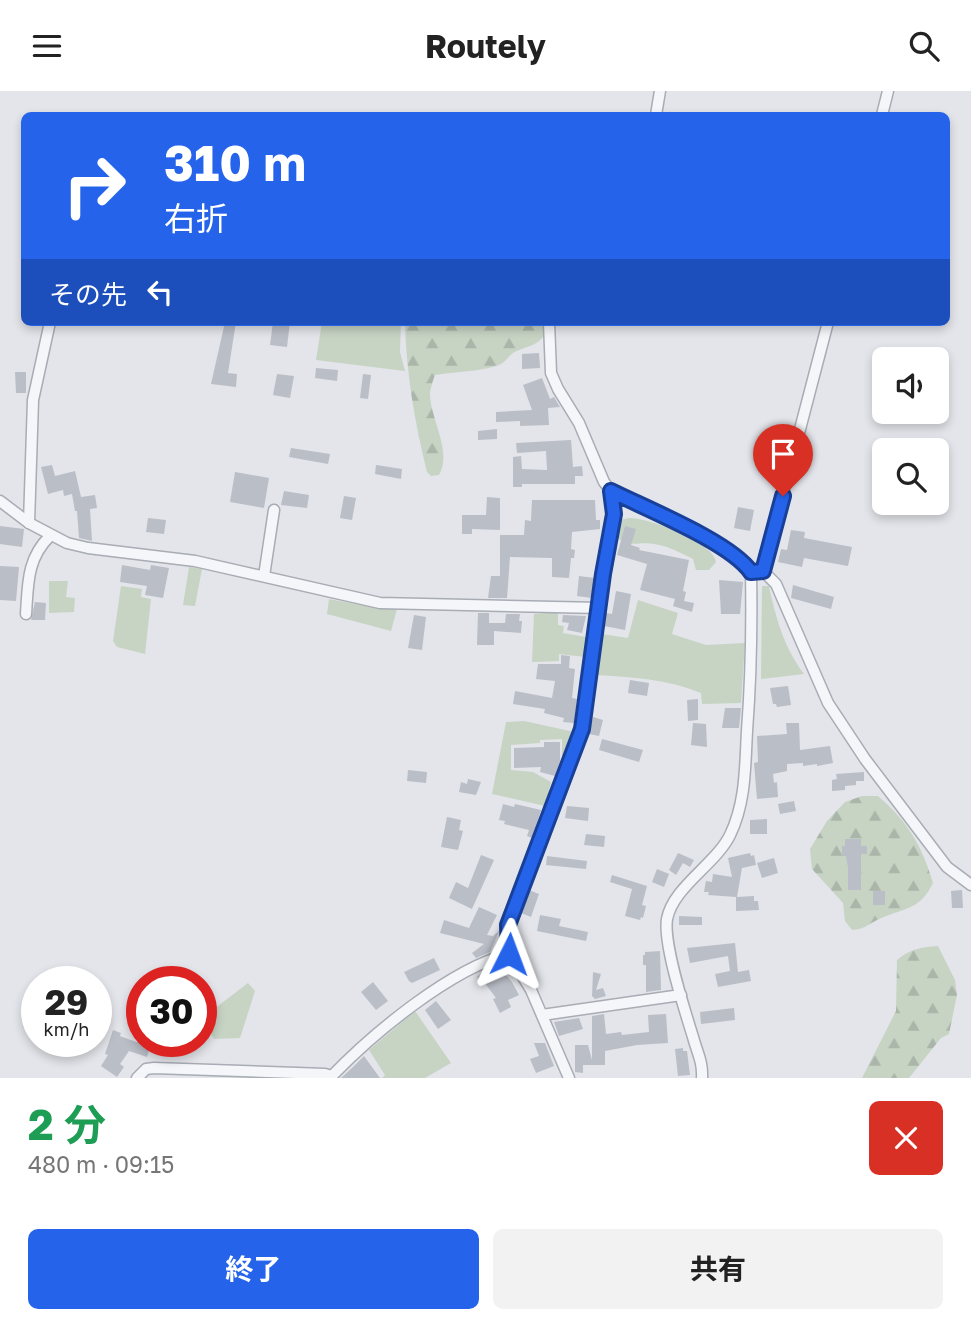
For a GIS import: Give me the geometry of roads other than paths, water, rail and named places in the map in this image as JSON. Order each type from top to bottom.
[{"type":"street","points":[[656,112],[660,91]]},
{"type":"street","points":[[883,112],[888,91]]},
{"type":"street","points":[[29,523],[33,400],[49,326]]},
{"type":"street","points":[[549,326],[551,373],[579,423],[604,482],[611,491],[713,541],[776,583],[828,703],[865,759],[947,867],[971,885]]},
{"type":"street","points":[[702,1078],[703,1064],[681,995],[667,921],[670,908],[723,847],[744,793],[757,571],[827,326]]},
{"type":"street","points":[[569,1078],[531,990],[509,954],[508,925],[582,729],[614,514],[611,491]]},
{"type":"street","points":[[0,501],[29,523],[67,544],[172,557],[380,603],[600,608]]},
{"type":"street","points":[[264,576],[274,510]]},
{"type":"street","points":[[26,614],[32,561],[50,536]]},
{"type":"street","points":[[137,1078],[146,1069],[154,1068],[325,1074],[331,1077],[409,1007],[464,974],[497,957],[509,954]]},
{"type":"street","points":[[542,1015],[681,995]]}]
